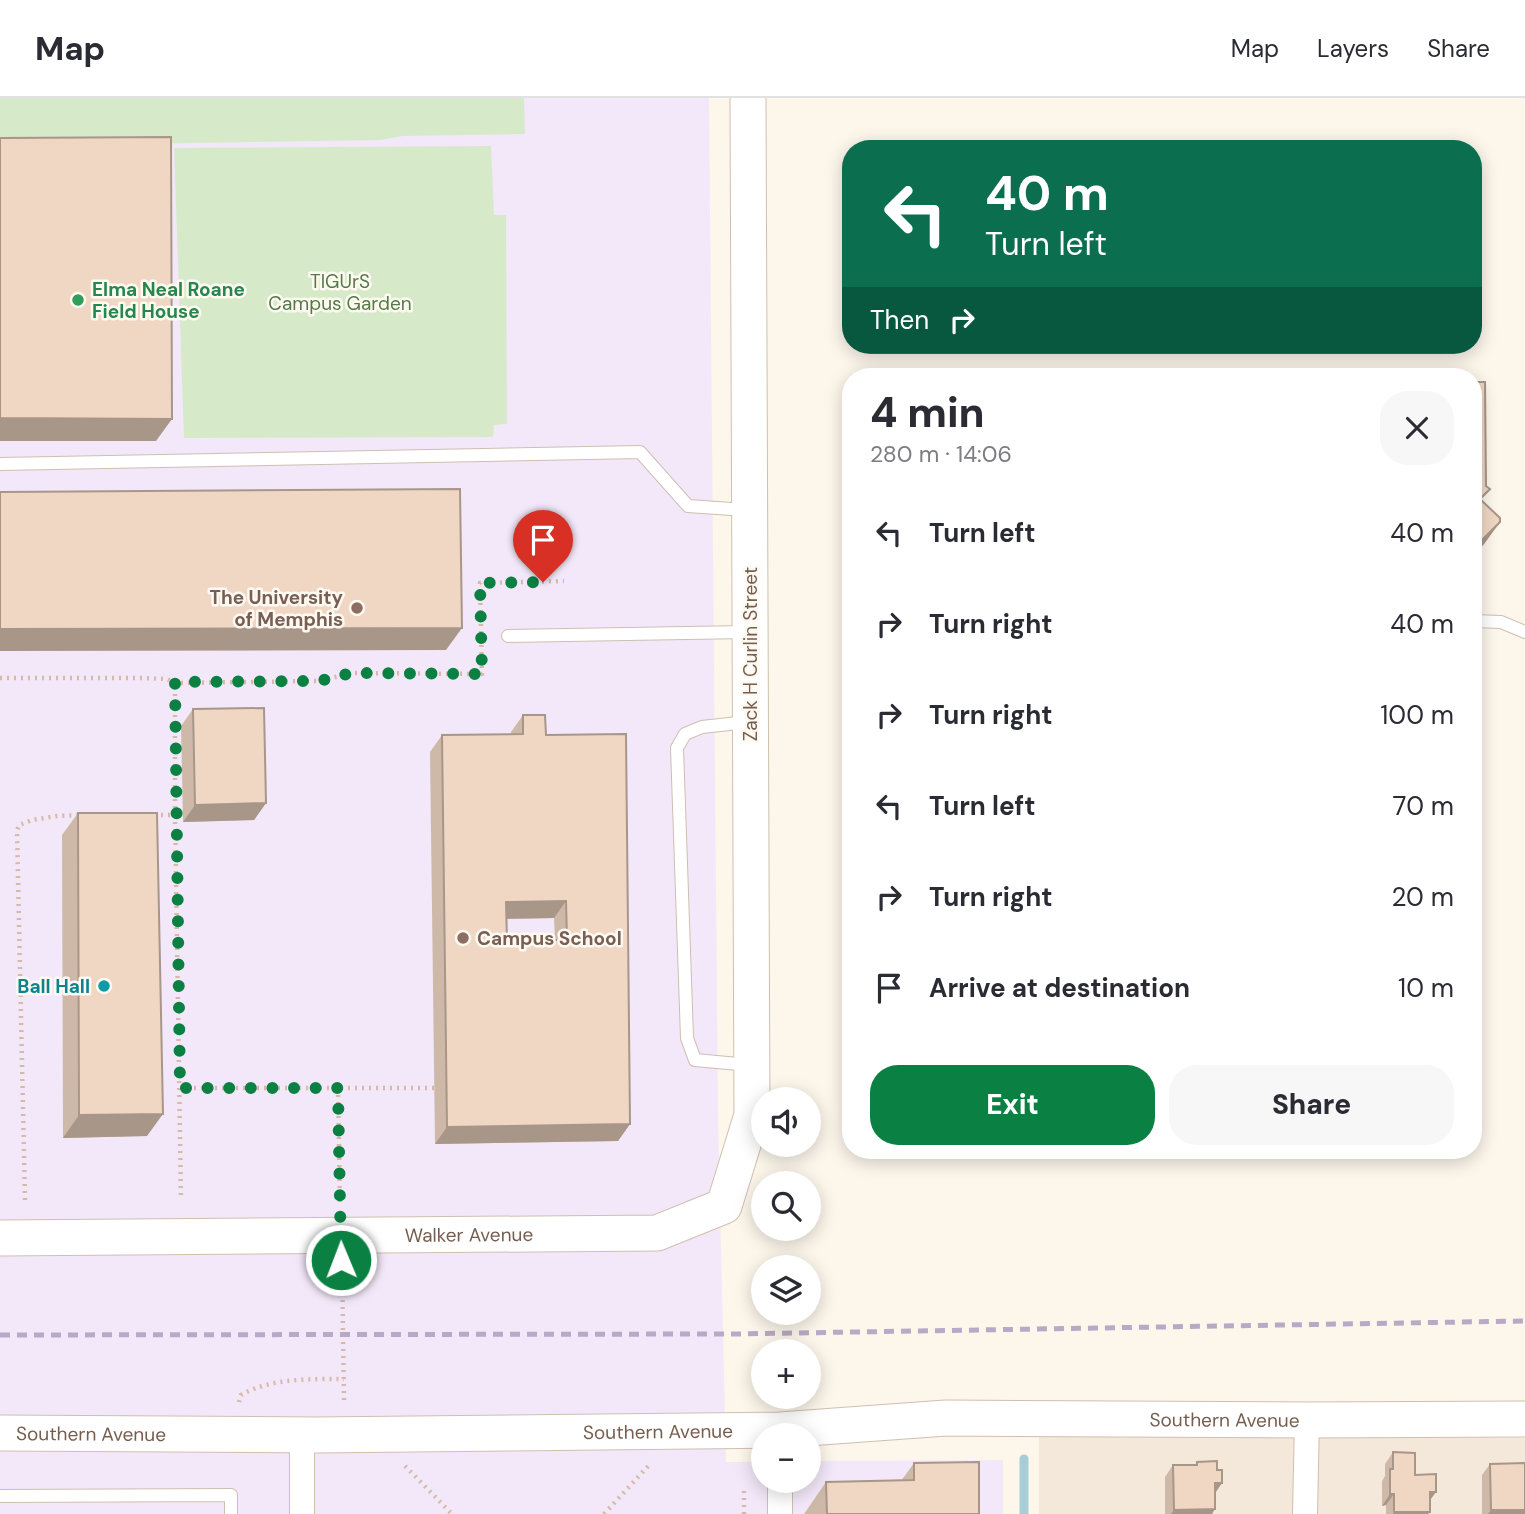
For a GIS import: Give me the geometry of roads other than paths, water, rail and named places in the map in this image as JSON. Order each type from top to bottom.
[{"type":"street","name":"Zack H Curlin Street","points":[[724,1206],[752,1115],[748,98]]},
{"type":"street","name":"Walker Avenue","points":[[0,1238],[657,1233],[724,1206]]},
{"type":"street","name":"Southern Avenue","points":[[821,1429],[946,1418],[1525,1419]]},
{"type":"street","points":[[1305,1514],[1307,1420]]},
{"type":"street","name":"Southern Avenue","points":[[0,1433],[751,1433]]},
{"type":"street","points":[[302,1435],[302,1514]]},
{"type":"street","points":[[780,1493],[780,1514]]},
{"type":"lane","points":[[0,464],[640,452],[688,506],[750,510]]},
{"type":"lane","points":[[1482,621],[1501,622],[1525,632]]},
{"type":"lane","points":[[508,636],[750,632]]},
{"type":"lane","points":[[751,721],[702,727],[685,734],[677,748],[687,1038],[695,1060],[753,1066]]},
{"type":"lane","points":[[0,1496],[231,1495],[231,1514]]},
{"type":"waterway","points":[[1024,1459],[1024,1514]]},
{"type":"railway","points":[[0,1335],[734,1334],[1525,1321]]},
{"type":"place","name":"Elma Neal Roane Field House","points":[[78,300]]},
{"type":"place","name":"The University of Memphis","points":[[357,608]]},
{"type":"place","name":"Campus School","points":[[463,938]]},
{"type":"place","name":"Ball Hall","points":[[104,986]]},
{"type":"park label","name":"TIGUrS Campus Garden","points":[[340,292]]}]
